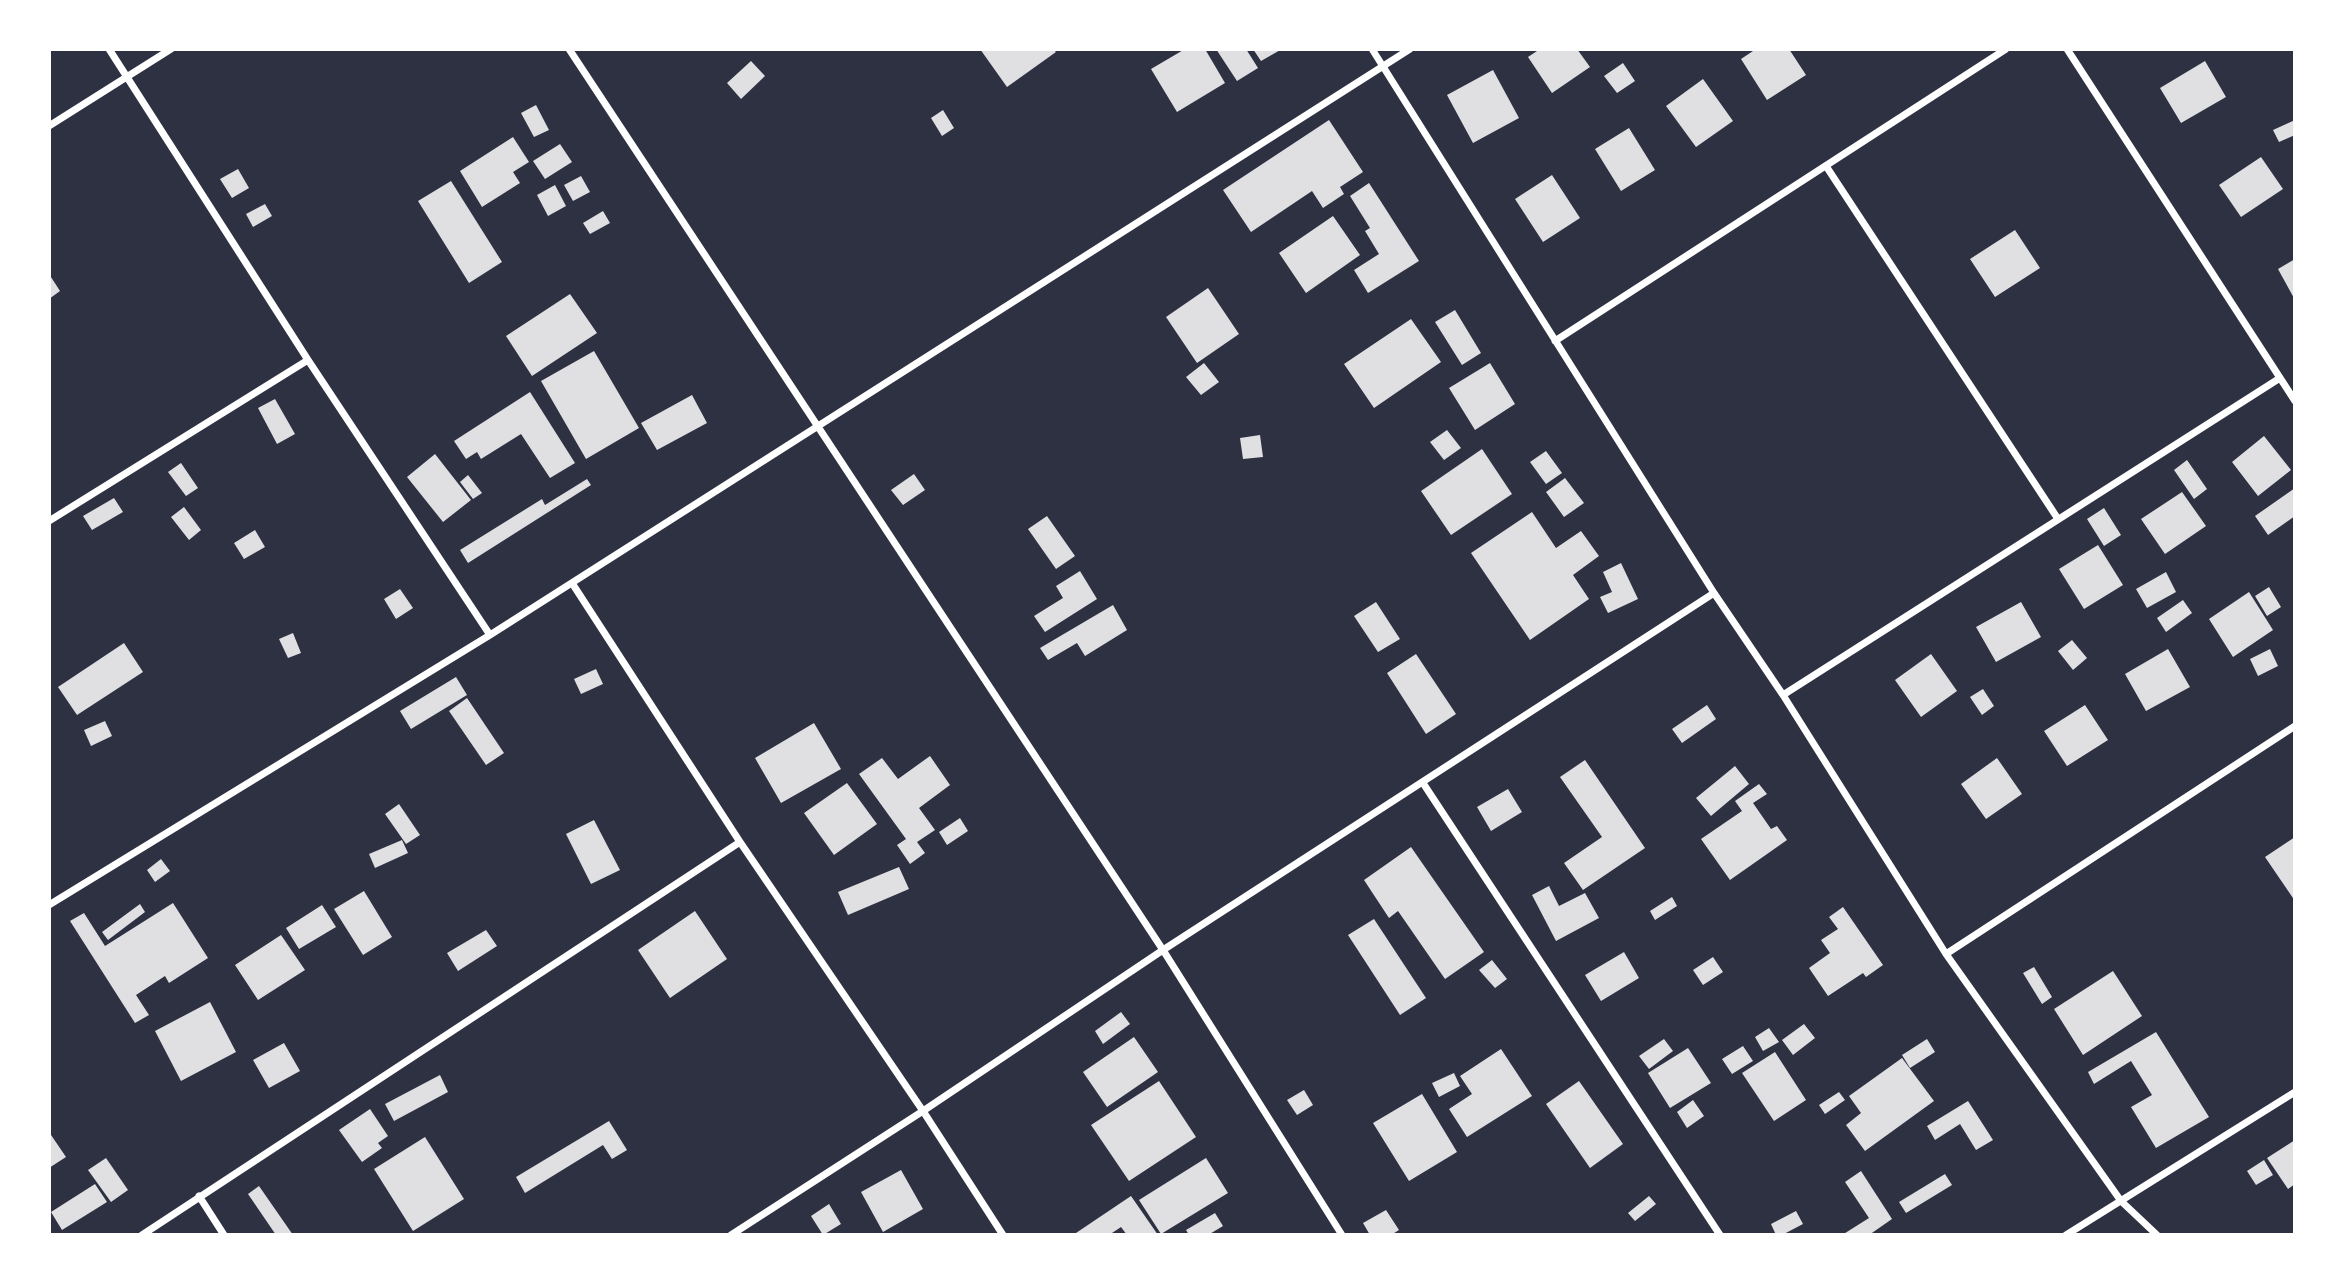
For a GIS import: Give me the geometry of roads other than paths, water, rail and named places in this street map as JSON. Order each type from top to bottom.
[{"type":"street","points":[[109,49],[308,360],[490,635]]},
{"type":"street","points":[[49,126],[171,49]]},
{"type":"street","points":[[569,49],[1163,950],[1342,1235]]},
{"type":"street","points":[[1372,49],[1714,593],[1783,695],[1946,954],[2121,1201],[2157,1235]]},
{"type":"street","points":[[49,905],[490,635],[1410,49]]},
{"type":"street","points":[[1555,341],[2006,49]]},
{"type":"street","points":[[2067,49],[2295,401]]},
{"type":"street","points":[[1826,166],[2058,519]]},
{"type":"street","points":[[49,521],[308,360]]},
{"type":"street","points":[[1783,695],[2280,378]]},
{"type":"street","points":[[572,583],[740,842],[923,1111],[1003,1235]]},
{"type":"street","points":[[731,1235],[923,1111],[1163,950],[1714,593]]},
{"type":"street","points":[[1946,954],[2295,726]]},
{"type":"street","points":[[1423,783],[1720,1235]]},
{"type":"street","points":[[142,1235],[740,842]]},
{"type":"street","points":[[2066,1235],[2295,1092]]},
{"type":"street","points":[[199,1196],[224,1235]]}]
